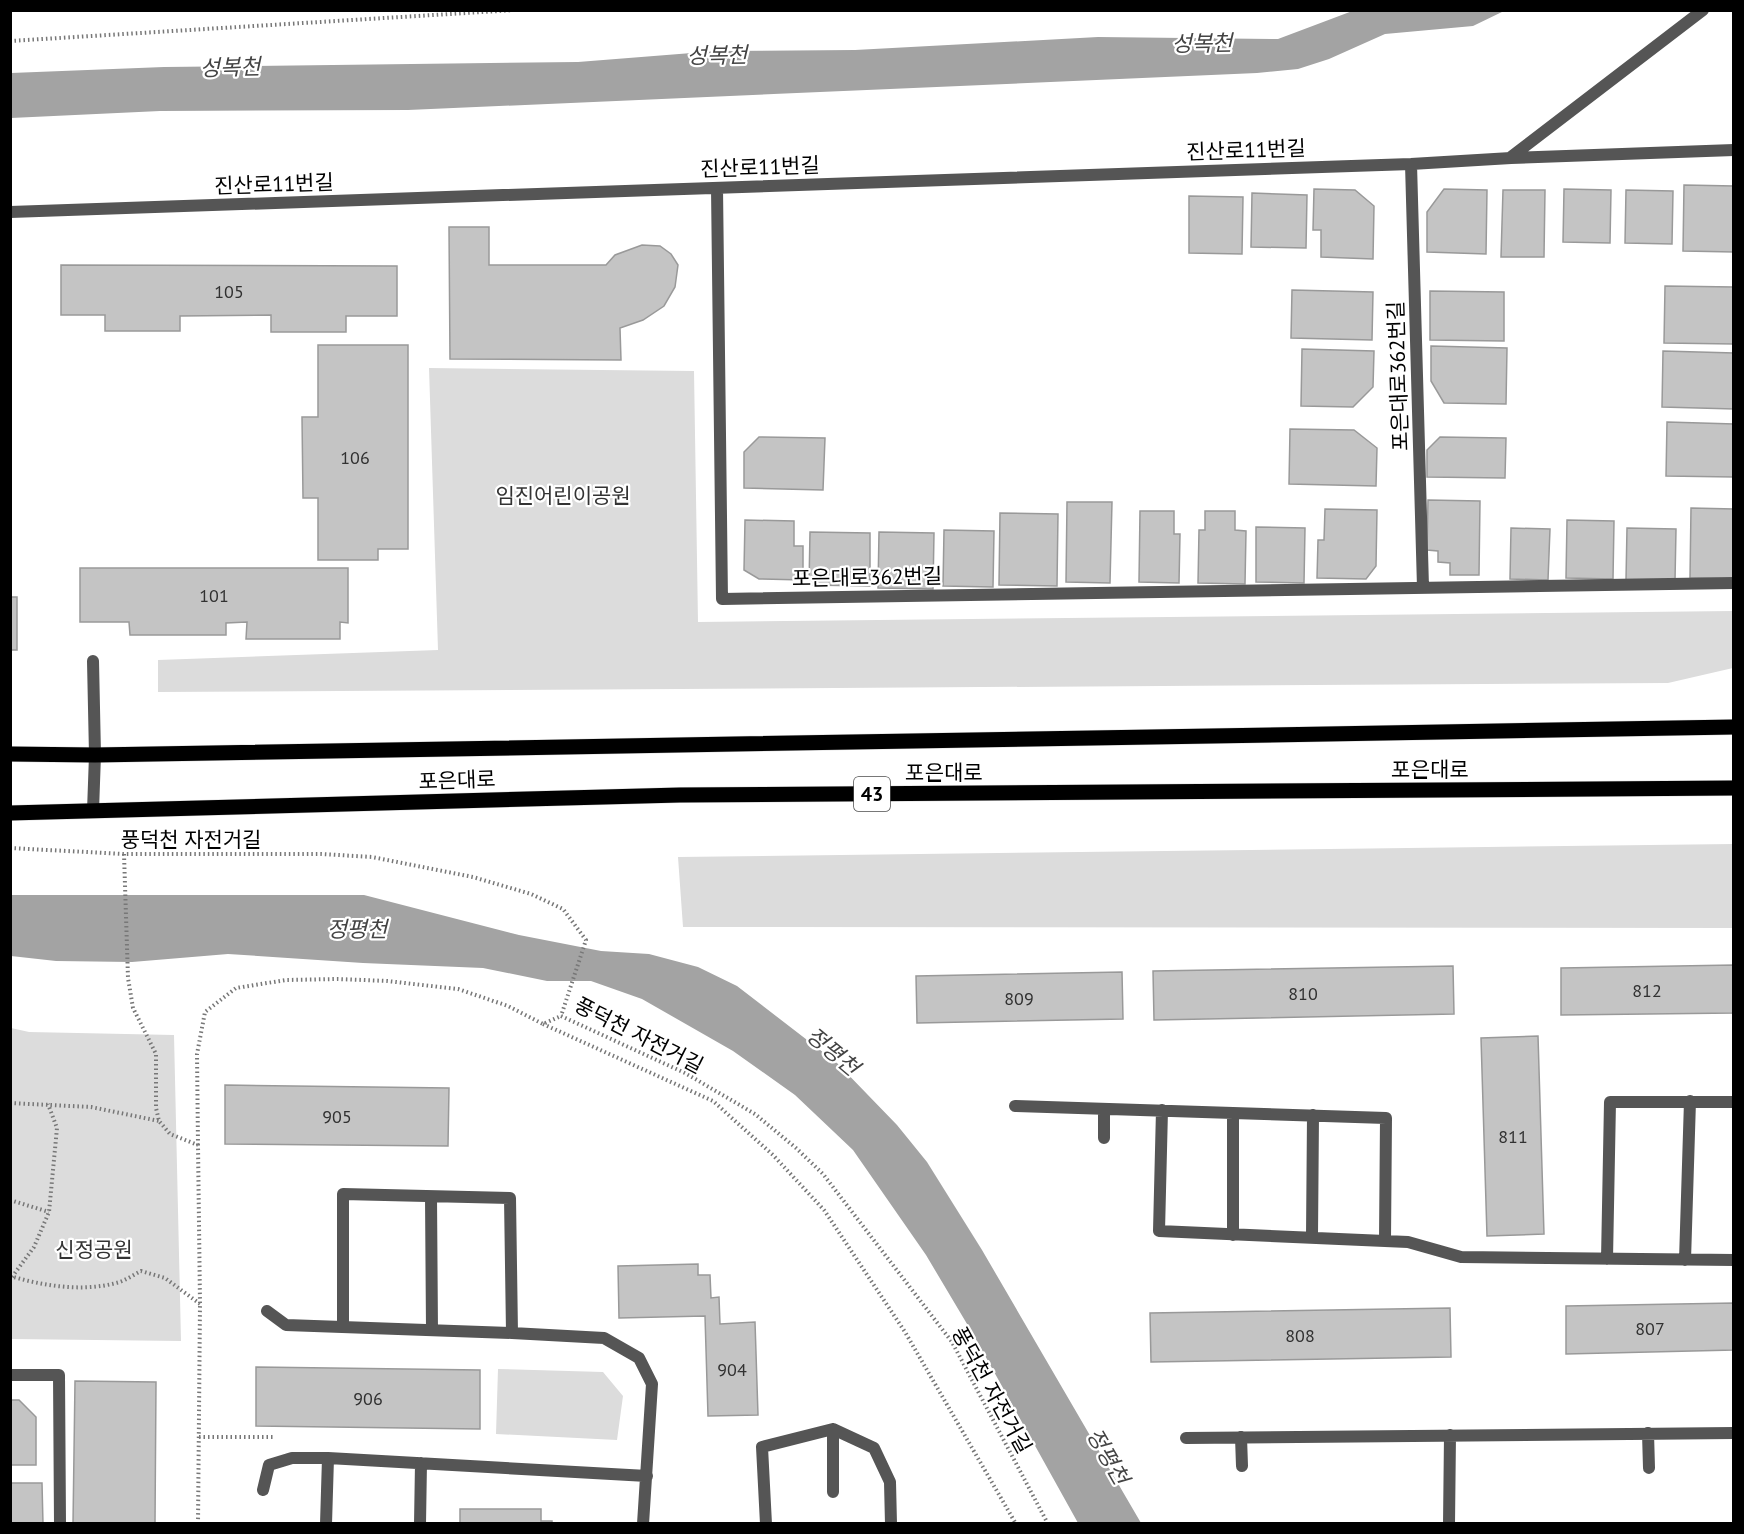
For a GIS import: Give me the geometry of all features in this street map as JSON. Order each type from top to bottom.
[{"type":"main road","name":"포은대로","points":[[10,754],[94,755],[1734,727]]},
{"type":"main road","name":"포은대로","points":[[10,813],[680,795],[1734,788]]},
{"type":"street","points":[[1511,158],[1703,10]]},
{"type":"street","name":"진산로11번길","points":[[10,212],[717,189],[1734,150]]},
{"type":"street","name":"포은대로362번길","points":[[1411,164],[1423,587]]},
{"type":"street","name":"포은대로362번길","points":[[717,189],[722,599],[1734,583]]},
{"type":"street","points":[[93,662],[93,811]]},
{"type":"street","points":[[1684,1260],[1690,1101]]},
{"type":"street","points":[[1607,1259],[1610,1102],[1734,1102]]},
{"type":"street","points":[[1015,1106],[1386,1118],[1385,1240]]},
{"type":"street","points":[[1104,1109],[1104,1138]]},
{"type":"street","points":[[1162,1110],[1159,1231],[1385,1240],[1408,1242],[1461,1257],[1734,1260]]},
{"type":"street","points":[[1233,1113],[1233,1235]]},
{"type":"street","points":[[1312,1116],[1312,1236]]},
{"type":"street","points":[[343,1327],[343,1194],[510,1198],[512,1333]]},
{"type":"street","points":[[431,1197],[432,1330]]},
{"type":"street","points":[[267,1311],[286,1325],[604,1338],[639,1358],[652,1384],[643,1524]]},
{"type":"street","points":[[10,1375],[59,1375],[60,1524]]},
{"type":"street","points":[[833,1429],[833,1492]]},
{"type":"street","points":[[766,1524],[762,1447],[833,1429],[874,1448],[890,1482],[891,1524]]},
{"type":"street","points":[[1648,1433],[1649,1468]]},
{"type":"street","points":[[1186,1438],[1734,1433]]},
{"type":"street","points":[[1449,1435],[1449,1524]]},
{"type":"street","points":[[1241,1437],[1242,1466]]},
{"type":"street","points":[[263,1490],[269,1466],[292,1458],[328,1458],[646,1476]]},
{"type":"street","points":[[326,1524],[328,1458]]},
{"type":"street","points":[[420,1524],[421,1463]]},
{"type":"path","points":[[10,41],[515,10]]},
{"type":"path","name":"풍덕천 자전거길","points":[[10,848],[124,854],[321,854],[372,857],[473,877],[531,894],[563,909],[586,940],[561,1016],[685,1073],[754,1114],[796,1148],[823,1174],[952,1342],[1048,1524]]},
{"type":"path","points":[[124,854],[128,978],[133,1008],[156,1054],[156,1108],[159,1121],[170,1134],[198,1145]]},
{"type":"path","points":[[198,1524],[200,1304],[197,1054],[205,1012],[236,988],[286,980],[338,979],[458,988],[508,1006],[713,1101],[773,1155],[824,1210],[899,1323],[1016,1524]]},
{"type":"path","points":[[543,1024],[561,1016]]},
{"type":"path","points":[[10,1103],[91,1107],[159,1121]]},
{"type":"path","points":[[48,1104],[57,1128],[49,1212],[34,1247],[11,1276],[50,1285],[87,1287],[118,1283],[141,1271],[165,1278],[200,1304]]},
{"type":"path","points":[[10,1200],[49,1212]]},
{"type":"green space","name":"임진어린이공원","points":[[429,368],[694,371],[698,622],[1733,611],[1733,668],[1668,683],[158,692],[158,660],[438,650]]},
{"type":"green space","points":[[1733,844],[1733,928],[683,927],[678,857]]},
{"type":"green space","name":"신정공원","points":[[11,1028],[29,1032],[174,1035],[181,1341],[11,1339]]},
{"type":"green space","points":[[498,1369],[603,1372],[623,1396],[617,1440],[496,1434]]},
{"type":"water","name":"성복천","points":[[1355,10],[1504,11],[1473,26],[1385,34],[1329,59],[1298,69],[1257,73],[408,110],[160,111],[11,118],[11,73],[164,67],[578,62],[717,51],[855,50],[1098,37],[1278,39]]},
{"type":"water","name":"정평천","points":[[11,895],[364,895],[519,935],[601,951],[649,954],[698,967],[737,986],[837,1063],[897,1125],[927,1162],[982,1250],[1141,1523],[1078,1523],[973,1334],[926,1255],[853,1150],[795,1095],[733,1051],[642,999],[591,981],[547,981],[483,968],[228,954],[132,962],[56,961],[11,956]]},
{"type":"building","points":[[1684,185],[1734,186],[1734,252],[1683,251]]},
{"type":"building","points":[[1314,189],[1355,190],[1374,206],[1373,259],[1321,257],[1321,230],[1313,230]]},
{"type":"building","points":[[1444,189],[1487,190],[1486,254],[1427,252],[1427,212]]},
{"type":"building","points":[[1564,189],[1611,190],[1610,243],[1563,242]]},
{"type":"building","points":[[1503,190],[1545,190],[1544,257],[1501,257]]},
{"type":"building","points":[[1626,190],[1673,191],[1672,244],[1625,243]]},
{"type":"building","points":[[1252,193],[1307,195],[1306,248],[1251,247]]},
{"type":"building","points":[[1189,196],[1243,197],[1242,254],[1189,253]]},
{"type":"building","points":[[449,227],[489,227],[489,265],[606,265],[615,255],[642,245],[660,246],[671,254],[678,265],[675,287],[664,306],[643,320],[620,328],[621,360],[450,359]]},
{"type":"building","points":[[61,265],[397,266],[397,316],[346,316],[346,332],[271,332],[271,315],[180,316],[180,331],[105,331],[105,315],[61,315]]},
{"type":"building","points":[[1665,286],[1734,287],[1734,344],[1664,343]]},
{"type":"building","points":[[1292,290],[1373,292],[1372,340],[1291,338]]},
{"type":"building","points":[[1430,291],[1504,292],[1504,341],[1430,340]]},
{"type":"building","points":[[318,345],[408,345],[408,549],[378,549],[378,560],[318,560],[318,498],[303,498],[302,417],[318,417]]},
{"type":"building","points":[[1431,346],[1507,348],[1506,404],[1444,403],[1431,381]]},
{"type":"building","points":[[1302,349],[1374,351],[1373,387],[1353,407],[1301,406]]},
{"type":"building","points":[[1663,351],[1734,353],[1734,409],[1662,407]]},
{"type":"building","points":[[1667,422],[1734,424],[1734,477],[1666,476]]},
{"type":"building","points":[[1290,429],[1354,430],[1377,448],[1376,486],[1289,484]]},
{"type":"building","points":[[759,437],[825,438],[823,490],[744,488],[744,452]]},
{"type":"building","points":[[1440,437],[1506,438],[1505,478],[1427,477],[1427,450]]},
{"type":"building","points":[[1428,500],[1480,501],[1479,575],[1450,575],[1450,563],[1438,562],[1438,551],[1427,550]]},
{"type":"building","points":[[1067,502],[1112,502],[1110,583],[1066,582]]},
{"type":"building","points":[[1691,508],[1734,509],[1734,579],[1690,578]]},
{"type":"building","points":[[1325,509],[1377,510],[1376,566],[1366,579],[1317,578],[1318,540],[1324,540]]},
{"type":"building","points":[[1140,511],[1174,511],[1174,534],[1180,534],[1179,583],[1139,582]]},
{"type":"building","points":[[1205,511],[1235,511],[1235,530],[1246,531],[1245,584],[1198,583],[1199,530],[1205,530]]},
{"type":"building","points":[[1000,513],[1058,514],[1057,586],[999,585]]},
{"type":"building","points":[[745,520],[794,521],[794,546],[803,546],[803,580],[759,579],[744,570]]},
{"type":"building","points":[[1567,520],[1614,521],[1613,579],[1566,578]]},
{"type":"building","points":[[1256,527],[1305,528],[1304,583],[1256,582]]},
{"type":"building","points":[[1511,528],[1550,529],[1548,580],[1510,579]]},
{"type":"building","points":[[1627,528],[1676,529],[1675,581],[1626,580]]},
{"type":"building","points":[[944,530],[994,531],[993,587],[943,586]]},
{"type":"building","points":[[810,532],[870,533],[870,586],[809,585]]},
{"type":"building","points":[[879,532],[934,533],[933,589],[878,588]]},
{"type":"building","points":[[80,568],[348,568],[348,623],[340,622],[340,639],[246,639],[247,622],[226,623],[226,635],[130,635],[129,622],[80,622]]},
{"type":"building","points":[[10,597],[17,597],[17,650],[10,650]]},
{"type":"building","points":[[1734,965],[1734,1013],[1561,1015],[1561,968]]},
{"type":"building","points":[[1453,966],[1454,1014],[1154,1020],[1153,971]]},
{"type":"building","points":[[1122,972],[1123,1019],[917,1023],[916,976]]},
{"type":"building","points":[[1538,1036],[1544,1234],[1487,1236],[1481,1038]]},
{"type":"building","points":[[225,1085],[449,1088],[448,1146],[225,1144]]},
{"type":"building","points":[[698,1264],[698,1275],[710,1275],[711,1298],[719,1297],[720,1324],[755,1322],[758,1415],[708,1416],[705,1316],[619,1318],[618,1266]]},
{"type":"building","points":[[1734,1303],[1734,1350],[1566,1354],[1566,1306]]},
{"type":"building","points":[[1450,1308],[1451,1357],[1151,1362],[1150,1313]]},
{"type":"building","points":[[256,1367],[480,1370],[480,1429],[256,1426]]},
{"type":"building","points":[[75,1381],[156,1382],[155,1524],[73,1524]]},
{"type":"building","points":[[10,1400],[19,1400],[36,1417],[36,1465],[10,1465]]},
{"type":"building","points":[[10,1483],[42,1483],[43,1524],[10,1524]]},
{"type":"building","points":[[460,1509],[541,1509],[541,1521],[552,1521],[552,1524],[460,1524]]}]
